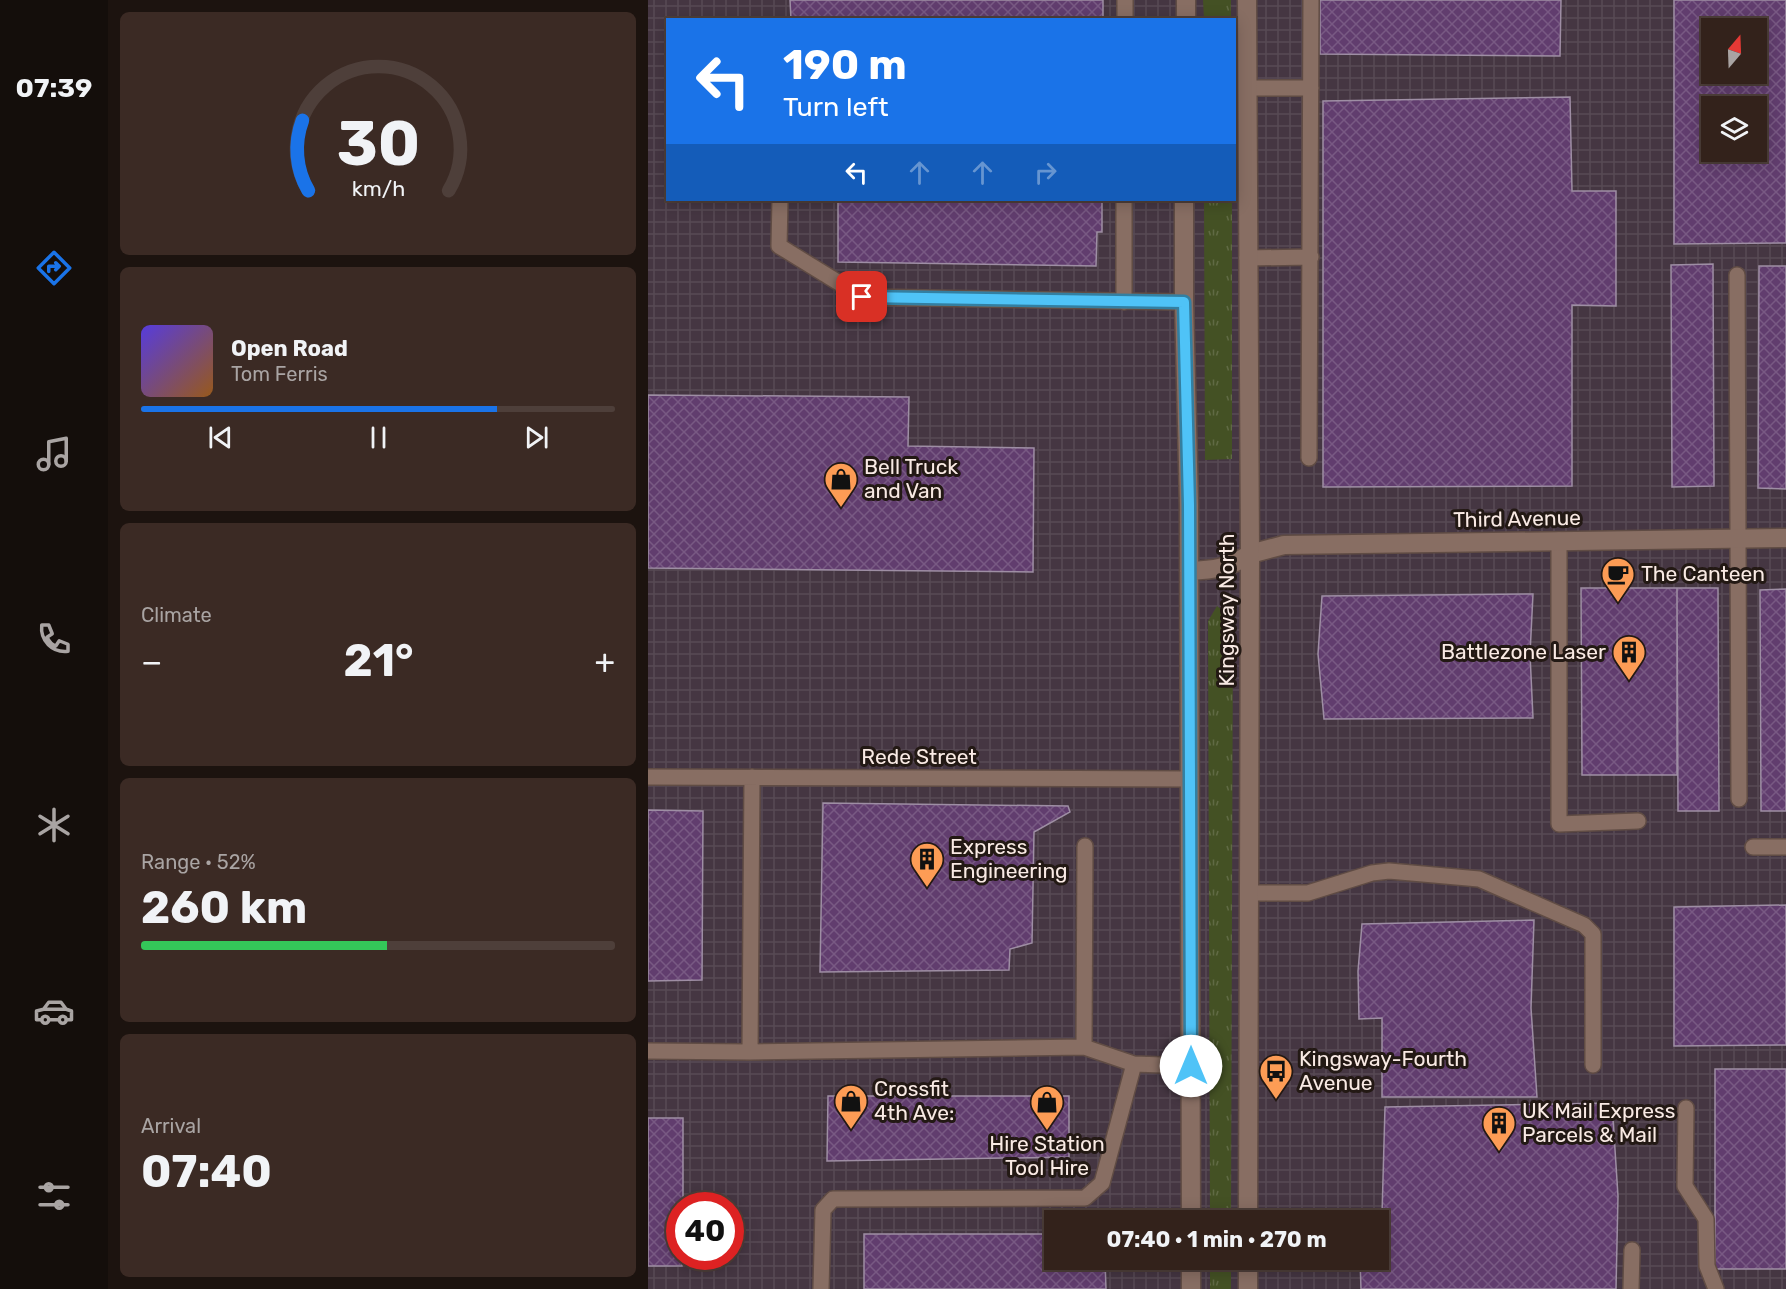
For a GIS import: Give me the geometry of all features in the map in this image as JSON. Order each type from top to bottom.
[{"type":"street","points":[[1186,0],[1186,18]]},
{"type":"street","name":"Kingsway North","points":[[1247,0],[1250,554],[1248,1210]]},
{"type":"street","name":"Kingsway North","points":[[1184,201],[1189,572],[1191,1210]]},
{"type":"street","name":"Third Avenue","points":[[1189,572],[1219,570],[1232,566],[1250,554],[1284,544],[1786,538]]},
{"type":"street","points":[[1191,1270],[1191,1289]]},
{"type":"street","points":[[1248,1270],[1248,1289]]},
{"type":"lane","points":[[1125,0],[1125,18]]},
{"type":"lane","points":[[1309,458],[1311,0]]},
{"type":"lane","points":[[1247,88],[1311,88]]},
{"type":"lane","points":[[780,201],[779,246],[862,297],[1184,302]]},
{"type":"lane","points":[[1124,201],[1124,302]]},
{"type":"lane","points":[[1247,258],[1311,257]]},
{"type":"lane","points":[[1737,275],[1739,799]]},
{"type":"lane","points":[[1559,540],[1559,824],[1638,821]]},
{"type":"lane","name":"Rede Street","points":[[648,777],[1190,779]]},
{"type":"lane","points":[[750,1052],[752,777]]},
{"type":"lane","points":[[1084,1047],[1085,846]]},
{"type":"lane","points":[[1753,847],[1786,848]]},
{"type":"lane","points":[[1249,893],[1308,892],[1389,871],[1460,875],[1479,879],[1584,925],[1593,934],[1593,1065]]},
{"type":"lane","points":[[648,1051],[750,1052],[1084,1047],[1134,1064],[1191,1066]]},
{"type":"lane","points":[[821,1289],[824,1210],[832,1199],[1085,1198],[1102,1182],[1134,1064]]},
{"type":"lane","points":[[1686,1108],[1685,1186],[1706,1219],[1707,1266],[1716,1289]]},
{"type":"lane","points":[[1631,1289],[1632,1250]]},
{"type":"shaded area","points":[[648,0],[1786,0],[1786,1289],[648,1289]]},
{"type":"green space","points":[[1203,0],[1231,0],[1231,18],[1204,18]]},
{"type":"green space","points":[[1204,201],[1232,201],[1232,459],[1205,460]]},
{"type":"green space","points":[[1217,606],[1233,619],[1231,1210],[1210,1210],[1208,621]]},
{"type":"green space","points":[[1210,1270],[1231,1270],[1231,1289],[1210,1289]]},
{"type":"building","points":[[790,0],[1103,0],[1103,18],[791,18]]},
{"type":"building","points":[[1320,0],[1561,0],[1560,56],[1320,54]]},
{"type":"building","points":[[1674,0],[1786,0],[1786,243],[1674,244]]},
{"type":"building","points":[[1570,97],[1572,191],[1616,191],[1616,306],[1572,305],[1572,486],[1323,487],[1323,101]]},
{"type":"building","points":[[838,201],[1102,201],[1102,232],[1097,232],[1096,266],[838,262]]},
{"type":"building","points":[[1713,264],[1714,486],[1672,487],[1671,265]]},
{"type":"building","points":[[1759,266],[1786,266],[1786,489],[1758,488]]},
{"type":"building","name":"Bell Truck and Van","points":[[648,395],[909,397],[908,446],[1034,448],[1033,572],[648,568]]},
{"type":"building","name":"Battlezone Laser","points":[[1581,588],[1677,588],[1677,775],[1582,775]]},
{"type":"building","points":[[1677,588],[1718,588],[1719,811],[1678,811]]},
{"type":"building","points":[[1786,589],[1786,811],[1761,811],[1760,590]]},
{"type":"building","points":[[1533,594],[1530,654],[1533,718],[1324,719],[1318,654],[1322,596]]},
{"type":"building","name":"Express Engineering","points":[[823,803],[1068,806],[1070,812],[1034,832],[1032,943],[1010,949],[1009,970],[820,972]]},
{"type":"building","points":[[648,810],[703,811],[702,980],[648,981]]},
{"type":"building","points":[[1786,905],[1786,1045],[1674,1046],[1674,907]]},
{"type":"building","points":[[1534,920],[1531,1008],[1537,1097],[1382,1097],[1382,1018],[1359,1019],[1358,971],[1362,924]]},
{"type":"building","points":[[1715,1069],[1786,1069],[1786,1269],[1715,1269]]},
{"type":"building","points":[[828,1096],[1069,1096],[1069,1157],[827,1161]]},
{"type":"building","name":"UK Mail Express Parcels & Mail","points":[[1612,1103],[1618,1196],[1616,1289],[1361,1289],[1360,1270],[1389,1270],[1389,1210],[1382,1210],[1385,1107]]},
{"type":"building","points":[[648,1118],[683,1118],[683,1192],[666,1192],[666,1266],[648,1266]]},
{"type":"building","points":[[864,1234],[1044,1234],[1044,1270],[1105,1270],[1106,1289],[864,1289]]},
{"type":"place","name":"Bell Truck and Van","points":[[841,508]]},
{"type":"place","name":"The Canteen","points":[[1618,603]]},
{"type":"place","name":"Battlezone Laser","points":[[1629,681]]},
{"type":"place","name":"Express Engineering","points":[[927,888]]},
{"type":"place","name":"Kingsway-Fourth Avenue","points":[[1276,1100]]},
{"type":"place","name":"Crossfit 4th Ave:","points":[[851,1130]]},
{"type":"place","name":"Hire Station Tool Hire","points":[[1047,1131]]},
{"type":"place","name":"UK Mail Express Parcels & Mail","points":[[1499,1152]]},
{"type":"route","points":[[862,297],[1184,302],[1189,505],[1191,1066]]}]
